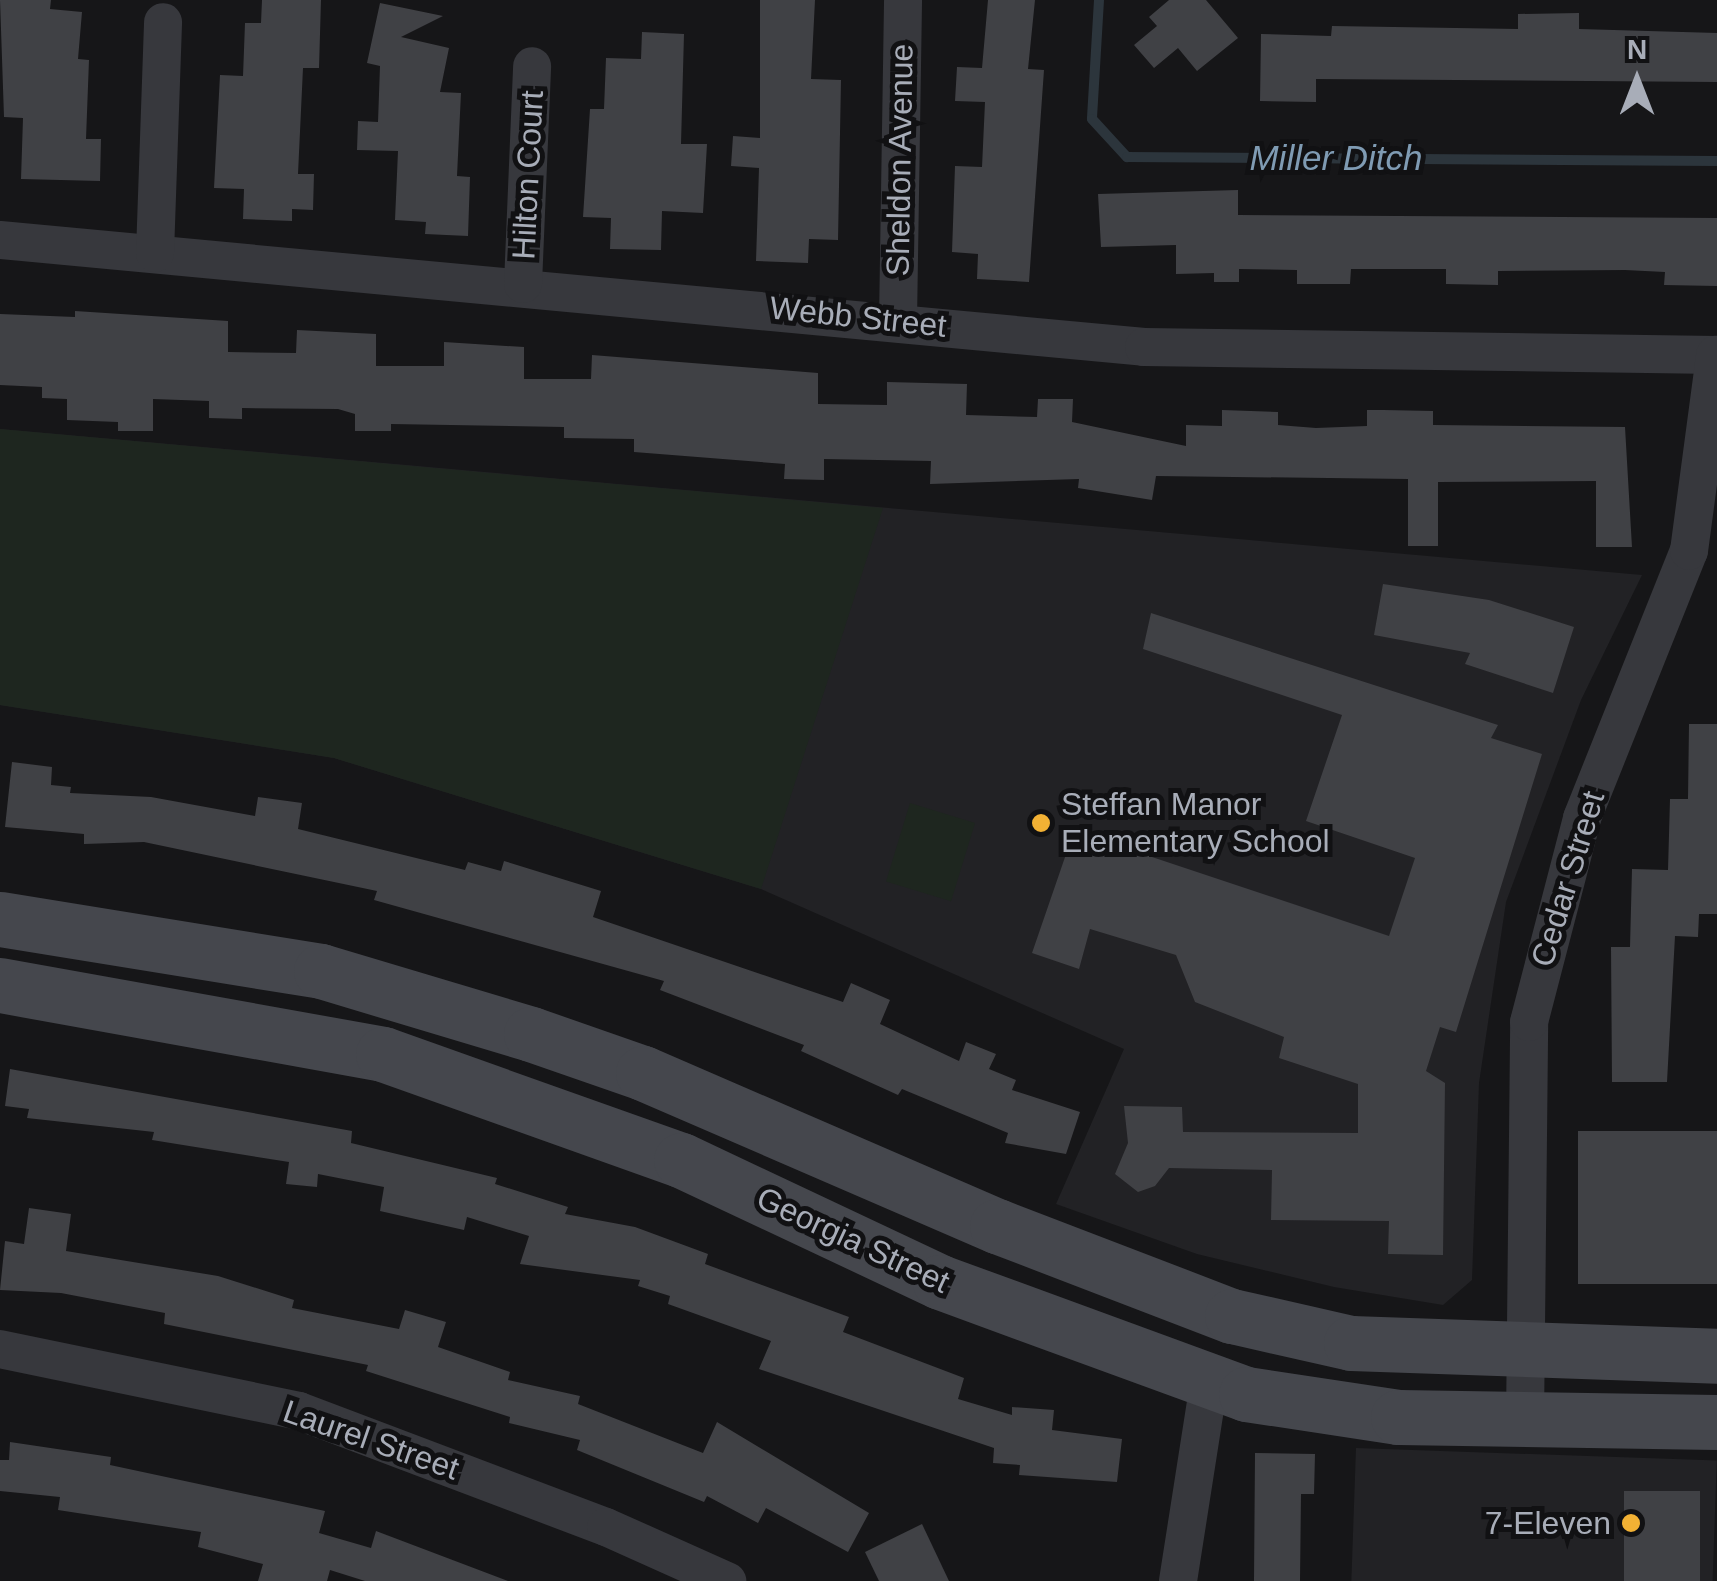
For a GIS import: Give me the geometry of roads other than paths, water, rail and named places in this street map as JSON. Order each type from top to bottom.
[{"type":"main road","name":"Georgia Street","points":[[0,919],[321,971],[531,1034],[643,1073],[1015,1234],[1232,1316],[1351,1343],[1524,1353],[1717,1356]]},
{"type":"main road","name":"Georgia Street","points":[[0,986],[384,1054],[681,1160],[940,1282],[1210,1383],[1398,1417],[1525,1422],[1717,1422]]},
{"type":"street","name":"Sheldon Avenue","points":[[898,321],[903,0]]},
{"type":"street","points":[[154,253],[164,22]]},
{"type":"street","name":"Hilton Court","points":[[523,284],[532,66]]},
{"type":"street","name":"Webb Street","points":[[0,240],[523,284],[1144,347],[1716,355]]},
{"type":"street","name":"Cedar Street","points":[[1525,1422],[1528,1022],[1582,818],[1690,551],[1716,355]]},
{"type":"street","name":"Laurel Street","points":[[0,1349],[299,1411],[606,1526],[727,1581]]},
{"type":"street","points":[[1178,1581],[1210,1383]]},
{"type":"waterway","name":"Miller Ditch","points":[[1099,0],[1092,119],[1127,157],[1717,161]]},
{"type":"place","name":"Steffan Manor Elementary School","points":[[1041,823]]},
{"type":"place","name":"7-Eleven","points":[[1631,1523]]}]
